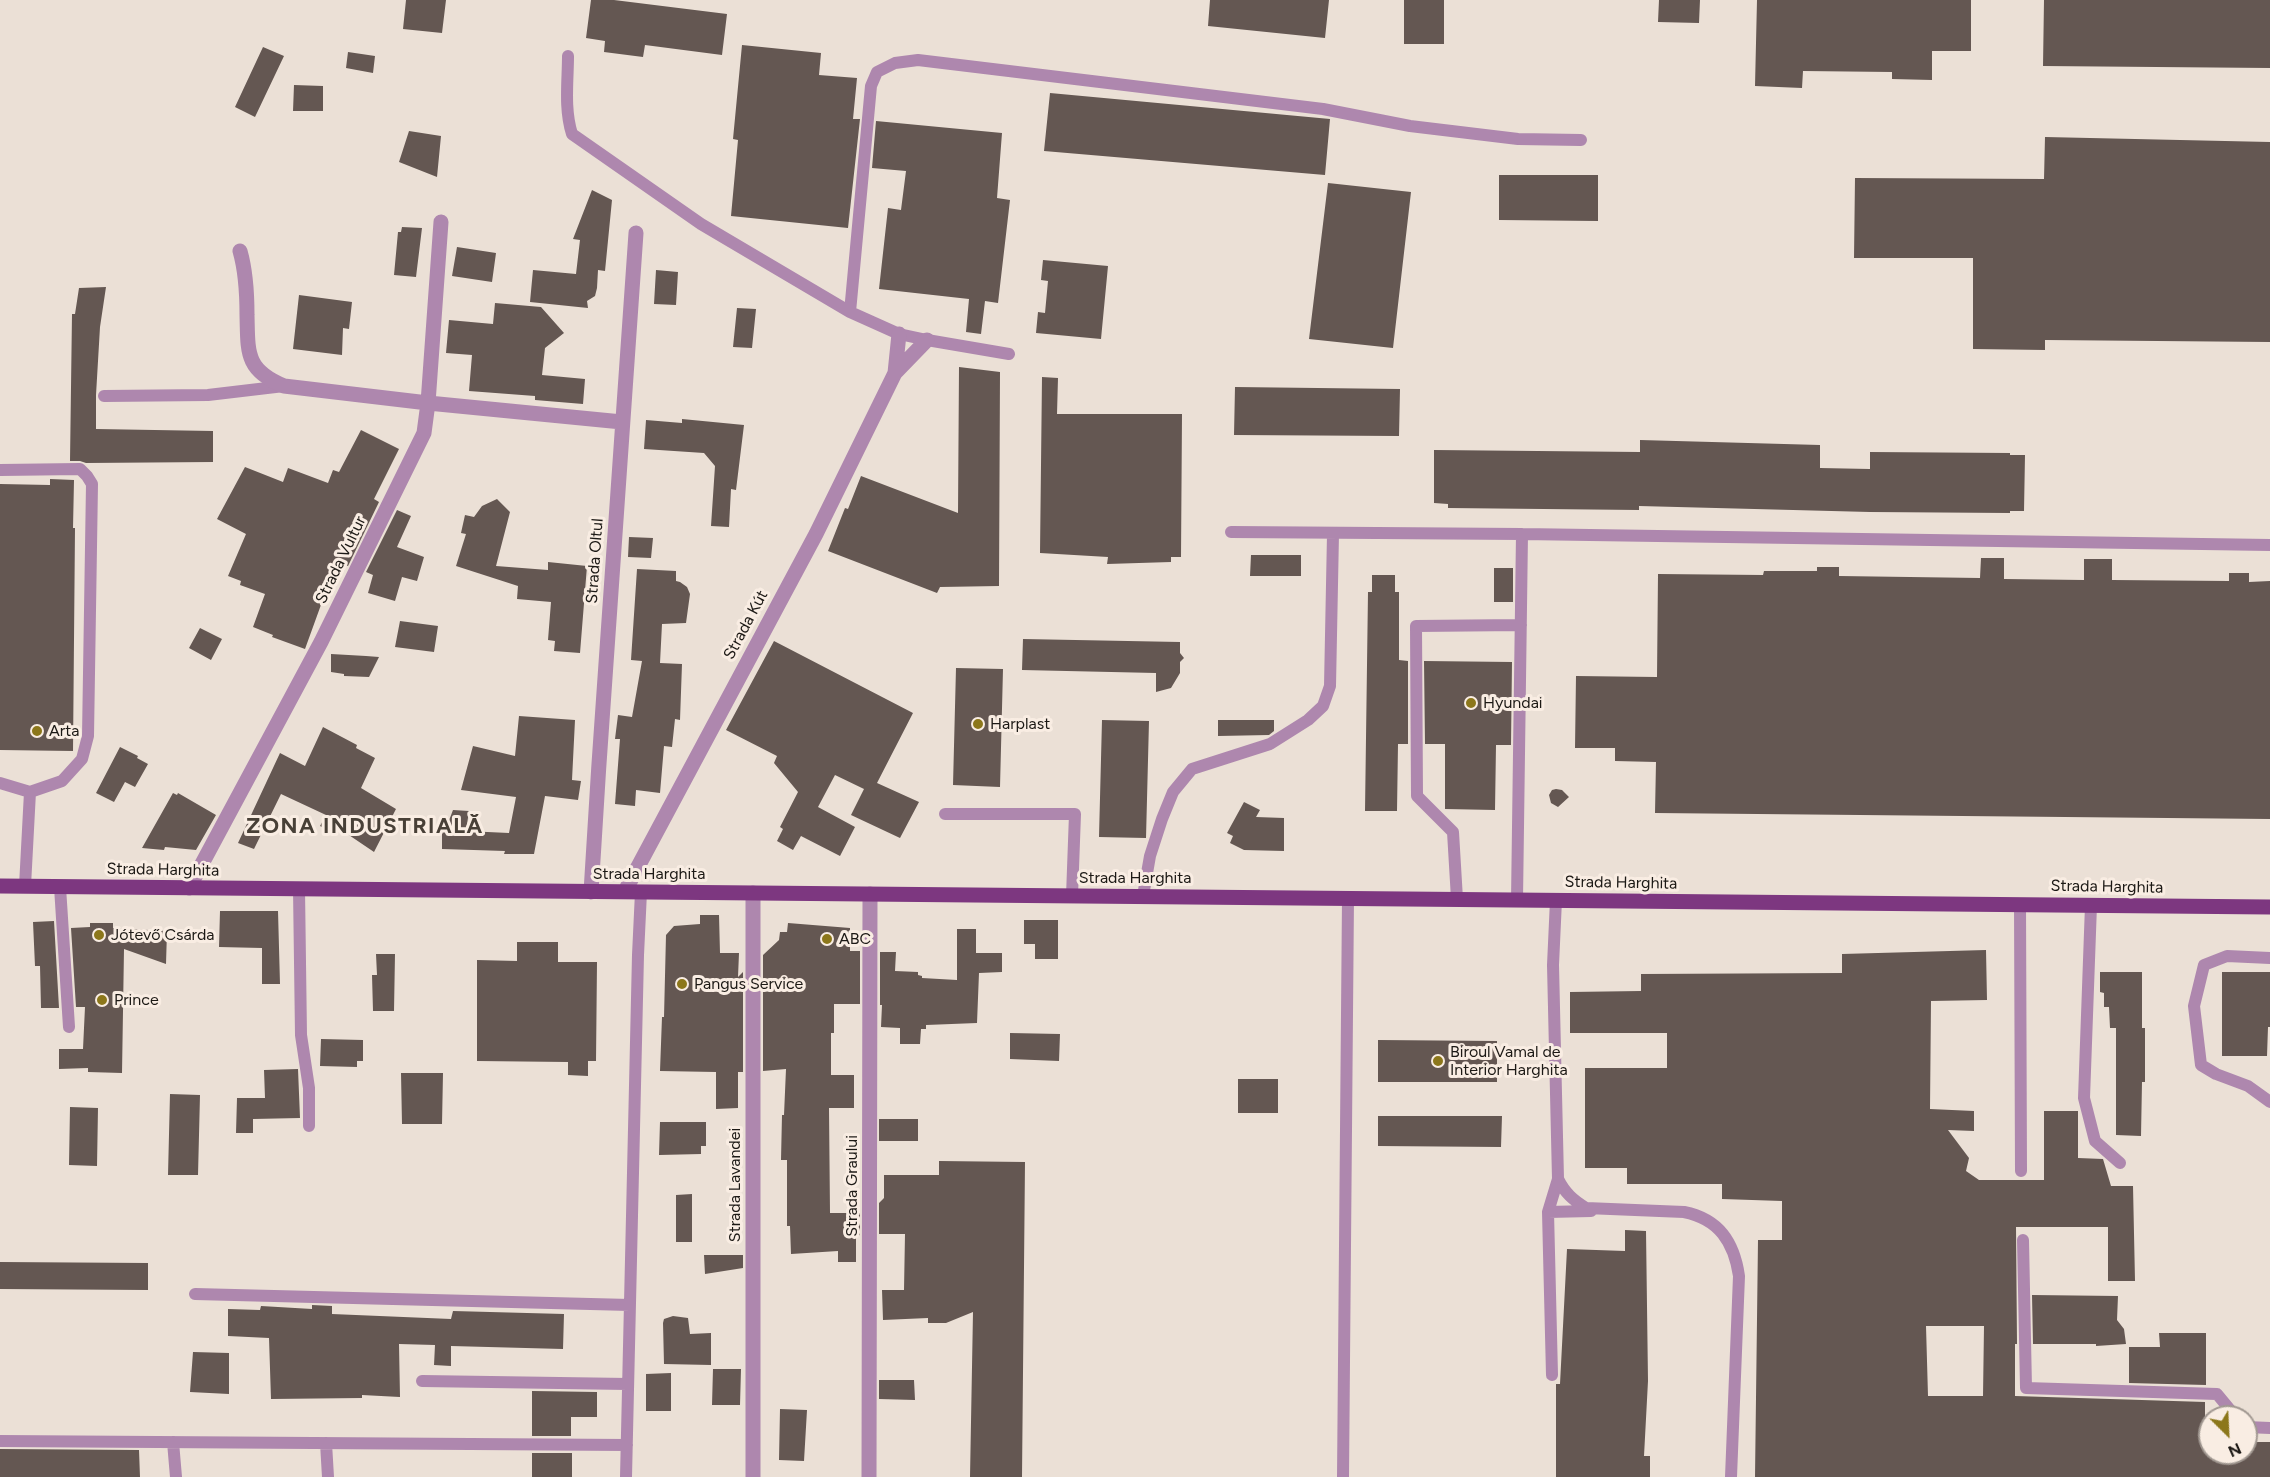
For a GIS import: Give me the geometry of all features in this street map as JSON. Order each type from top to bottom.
[{"type":"main road","name":"Strada Harghita","points":[[0,886],[2270,907]]},
{"type":"street","name":"Strada Vultur","points":[[189,888],[321,642],[424,433],[441,222]]},
{"type":"street","name":"Strada Oltul","points":[[591,892],[636,232]]},
{"type":"street","points":[[240,251],[246,283],[246,342],[249,356],[270,381],[284,386],[428,404],[622,422]]},
{"type":"street","name":"Strada Kút","points":[[895,373],[898,334]]},
{"type":"street","name":"Strada Kút","points":[[624,891],[810,544],[895,373],[927,340]]},
{"type":"street","name":"Strada Lavandei","points":[[753,893],[753,1477]]},
{"type":"street","name":"Strada Graului","points":[[869,1477],[870,894]]},
{"type":"lane","points":[[568,56],[567,107],[572,134],[701,224],[850,312],[898,334],[1009,354]]},
{"type":"lane","points":[[850,312],[871,86],[877,72],[895,63],[918,60],[1323,109],[1410,126],[1518,139],[1581,140]]},
{"type":"lane","points":[[104,396],[208,395],[284,386]]},
{"type":"lane","points":[[0,470],[80,469],[92,484],[88,736],[82,759],[62,781],[30,792],[0,783]]},
{"type":"lane","points":[[1231,532],[2270,545]]},
{"type":"lane","points":[[1143,896],[1150,856],[1162,819],[1173,792],[1192,769],[1270,744],[1308,720],[1323,706],[1330,686],[1333,534]]},
{"type":"lane","points":[[1517,900],[1522,534]]},
{"type":"lane","points":[[1457,899],[1453,832],[1418,796],[1416,626],[1521,625]]},
{"type":"lane","points":[[25,886],[30,792]]},
{"type":"lane","points":[[945,814],[1075,814],[1072,896]]},
{"type":"lane","points":[[60,887],[69,1027]]},
{"type":"lane","points":[[299,889],[301,1035],[309,1088],[309,1126]]},
{"type":"lane","points":[[626,1477],[641,892]]},
{"type":"lane","points":[[1343,1477],[1348,898]]},
{"type":"lane","points":[[1552,1375],[1548,1212],[1558,1179],[1553,965],[1556,900]]},
{"type":"lane","points":[[2020,904],[2021,1171]]},
{"type":"lane","points":[[2091,905],[2084,1098],[2095,1141],[2120,1163]]},
{"type":"lane","points":[[2270,958],[2227,956],[2204,965],[2194,1006],[2201,1065],[2216,1074],[2248,1086],[2270,1102]]},
{"type":"lane","points":[[1558,1179],[1573,1201],[1586,1208],[1600,1210]]},
{"type":"lane","points":[[1548,1212],[1600,1210],[1684,1212],[1699,1215],[1712,1222],[1729,1242],[1736,1258],[1739,1276],[1731,1477]]},
{"type":"lane","points":[[2023,1240],[2026,1388],[2217,1394],[2226,1405]]},
{"type":"lane","points":[[195,1294],[630,1305]]},
{"type":"lane","points":[[422,1382],[628,1384]]},
{"type":"lane","points":[[0,1441],[627,1445]]},
{"type":"lane","points":[[173,1442],[176,1477]]},
{"type":"lane","points":[[326,1443],[328,1477]]},
{"type":"building","points":[[406,0],[446,0],[442,33],[403,29]]},
{"type":"building","points":[[591,0],[614,0],[727,14],[722,55],[645,45],[643,57],[604,52],[605,41],[586,38]]},
{"type":"building","points":[[1210,0],[1329,0],[1325,38],[1208,26]]},
{"type":"building","points":[[1404,0],[1444,0],[1444,44],[1404,44]]},
{"type":"building","points":[[1659,0],[1700,0],[1699,23],[1658,22]]},
{"type":"building","points":[[1757,0],[1971,0],[1971,51],[1932,51],[1932,80],[1892,79],[1892,72],[1803,71],[1802,88],[1755,86]]},
{"type":"building","points":[[2044,0],[2270,0],[2270,68],[2043,66]]},
{"type":"building","points":[[742,45],[821,53],[819,75],[857,78],[853,119],[860,119],[848,228],[731,216],[738,140],[733,139]]},
{"type":"building","points":[[263,47],[284,56],[255,117],[235,107]]},
{"type":"building","points":[[348,52],[375,56],[373,73],[346,68]]},
{"type":"building","points":[[294,85],[323,86],[323,111],[293,111]]},
{"type":"building","points":[[1050,93],[1330,119],[1325,175],[1044,151]]},
{"type":"building","points":[[876,121],[1002,133],[997,198],[1010,200],[998,303],[985,301],[981,334],[966,332],[969,299],[879,289],[888,208],[901,210],[906,171],[872,168]]},
{"type":"building","points":[[409,131],[441,136],[437,177],[399,162]]},
{"type":"building","points":[[2045,137],[2270,142],[2270,342],[2045,340],[2045,350],[1973,349],[1973,258],[1854,258],[1855,178],[2044,179]]},
{"type":"building","points":[[1499,175],[1598,175],[1598,221],[1499,220]]},
{"type":"building","points":[[1328,183],[1411,192],[1393,348],[1309,339]]},
{"type":"building","points":[[592,190],[612,200],[605,271],[598,270],[595,296],[587,301],[588,308],[530,302],[533,270],[576,274],[580,240],[573,239]]},
{"type":"building","points":[[402,227],[422,228],[416,277],[394,275],[398,232],[401,232]]},
{"type":"building","points":[[457,247],[496,253],[492,282],[452,276]]},
{"type":"building","points":[[1043,260],[1108,266],[1101,339],[1036,333],[1038,312],[1045,313],[1048,281],[1041,280]]},
{"type":"building","points":[[656,270],[678,272],[676,305],[654,304]]},
{"type":"building","points":[[106,287],[100,327],[96,429],[213,431],[213,462],[86,463],[70,461],[72,314],[75,314],[79,288]]},
{"type":"building","points":[[299,295],[352,302],[349,329],[343,328],[342,355],[293,349]]},
{"type":"building","points":[[495,303],[541,307],[564,333],[545,348],[542,375],[585,379],[583,404],[535,400],[535,396],[469,391],[472,355],[446,353],[449,320],[493,324]]},
{"type":"building","points":[[737,308],[756,309],[752,348],[733,347]]},
{"type":"building","points":[[959,367],[1000,372],[999,586],[940,587],[937,593],[828,551],[861,476],[958,513]]},
{"type":"building","points":[[1042,377],[1058,378],[1057,414],[1182,414],[1181,557],[1171,557],[1171,562],[1107,564],[1108,557],[1040,553]]},
{"type":"building","points":[[1235,387],[1400,389],[1399,436],[1234,435]]},
{"type":"building","points":[[682,419],[744,425],[736,490],[731,489],[729,527],[711,526],[715,466],[704,453],[644,449],[646,420],[682,423]]},
{"type":"building","points":[[361,430],[399,449],[374,499],[379,502],[348,566],[340,563],[329,593],[326,591],[305,649],[272,637],[273,635],[253,627],[265,594],[240,585],[241,581],[228,576],[246,534],[217,519],[245,467],[283,482],[288,468],[328,483],[333,470],[339,472]]},
{"type":"building","points":[[1640,440],[1820,445],[1820,468],[1870,469],[1870,452],[2025,455],[2024,511],[2010,511],[2010,513],[1870,512],[1639,506],[1639,510],[1448,508],[1448,504],[1434,503],[1434,450],[1640,452]]},
{"type":"building","points":[[50,479],[74,480],[73,751],[0,750],[0,484],[50,485]]},
{"type":"building","points":[[497,499],[510,512],[496,566],[548,570],[548,562],[587,566],[580,653],[554,651],[555,641],[548,640],[551,602],[517,599],[518,586],[456,566],[466,534],[461,533],[465,515],[474,517],[482,506]]},
{"type":"building","points":[[397,510],[411,516],[397,547],[424,557],[417,581],[402,577],[395,601],[368,593],[373,575],[366,572]]},
{"type":"building","points":[[629,537],[653,538],[651,558],[628,557]]},
{"type":"building","points":[[1251,555],[1301,555],[1301,576],[1250,576]]},
{"type":"building","points":[[1981,558],[2004,558],[2004,579],[2084,580],[2084,559],[2112,559],[2112,580],[2229,581],[2229,573],[2249,573],[2249,582],[2270,581],[2270,819],[1655,813],[1656,762],[1615,761],[1615,748],[1575,748],[1576,676],[1657,677],[1658,574],[1763,575],[1764,571],[1817,571],[1817,567],[1839,567],[1839,576],[1980,578]]},
{"type":"building","points":[[1494,568],[1513,568],[1513,602],[1494,602]]},
{"type":"building","points":[[637,569],[676,571],[676,581],[687,587],[690,594],[686,623],[662,624],[660,663],[682,664],[680,720],[675,719],[672,747],[664,746],[660,793],[636,790],[635,806],[615,804],[620,739],[615,739],[618,715],[632,717],[642,661],[631,660]]},
{"type":"building","points":[[1372,575],[1395,575],[1395,592],[1399,592],[1399,660],[1408,661],[1408,744],[1398,744],[1397,811],[1365,811],[1368,592],[1372,592]]},
{"type":"building","points":[[400,621],[438,626],[434,652],[395,647]]},
{"type":"building","points":[[200,628],[222,639],[211,660],[189,648]]},
{"type":"building","points":[[1023,639],[1180,642],[1180,653],[1184,658],[1180,662],[1180,673],[1171,688],[1156,692],[1156,673],[1022,670]]},
{"type":"building","points":[[774,641],[913,713],[877,783],[919,802],[900,838],[851,815],[864,789],[835,775],[818,807],[855,827],[840,856],[801,836],[793,850],[777,841],[783,829],[780,827],[798,792],[774,763],[777,756],[726,730]]},
{"type":"building","points":[[331,654],[379,657],[369,677],[344,676],[344,674],[331,672]]},
{"type":"building","name":"Hyundai","points":[[1424,661],[1512,662],[1511,745],[1496,745],[1495,810],[1445,809],[1445,744],[1425,744]]},
{"type":"building","name":"Harplast","points":[[956,668],[1003,669],[1000,787],[953,785]]},
{"type":"building","points":[[519,716],[575,720],[572,780],[581,781],[578,800],[545,796],[534,854],[442,849],[442,831],[445,831],[453,810],[469,811],[466,831],[509,833],[516,797],[461,790],[473,746],[515,756]]},
{"type":"building","points":[[1102,720],[1149,721],[1146,838],[1099,837]]},
{"type":"building","points":[[1218,720],[1274,720],[1274,731],[1269,735],[1218,736]]},
{"type":"building","points":[[323,727],[357,745],[356,748],[375,758],[361,788],[396,809],[374,852],[340,829],[337,834],[320,826],[326,815],[281,794],[254,849],[238,843],[280,753],[305,766]]},
{"type":"building","points":[[120,747],[148,764],[135,787],[125,782],[114,802],[96,793]]},
{"type":"building","points":[[1552,790],[1562,790],[1569,797],[1558,807],[1551,803],[1549,795]]},
{"type":"building","points":[[173,793],[177,795],[178,793],[216,815],[196,850],[165,847],[164,850],[142,848]]},
{"type":"building","points":[[1244,802],[1260,810],[1256,817],[1284,818],[1284,851],[1244,850],[1230,843],[1233,836],[1227,833]]},
{"type":"building","points":[[220,911],[278,911],[280,984],[262,984],[262,948],[219,947]]},
{"type":"building","points":[[700,915],[719,915],[720,953],[739,953],[738,977],[743,972],[743,1072],[738,1072],[738,1108],[716,1109],[716,1072],[660,1071],[666,935],[674,926],[700,924]]},
{"type":"building","points":[[1024,920],[1058,920],[1058,959],[1035,959],[1035,944],[1024,944]]},
{"type":"building","points":[[54,921],[59,1008],[41,1008],[40,966],[35,966],[33,922]]},
{"type":"building","points":[[90,923],[113,923],[113,928],[167,931],[166,964],[124,949],[122,1073],[88,1072],[88,1068],[59,1069],[59,1049],[83,1049],[85,1007],[76,1007],[71,928],[90,927]]},
{"type":"building","points":[[788,923],[850,928],[850,951],[860,951],[860,1004],[834,1004],[834,1033],[831,1033],[831,1075],[854,1075],[854,1108],[829,1108],[830,1213],[860,1213],[860,1235],[856,1236],[856,1262],[838,1262],[838,1251],[791,1254],[790,1226],[787,1226],[787,1160],[781,1160],[786,1069],[763,1071],[763,955],[779,940],[780,932],[787,932]]},
{"type":"building","points":[[957,929],[976,929],[976,953],[1002,953],[1002,972],[979,973],[977,1023],[926,1025],[926,1029],[921,1029],[920,1044],[900,1044],[900,1028],[881,1027],[880,952],[896,952],[895,971],[918,972],[922,978],[957,980]]},
{"type":"building","points":[[517,942],[558,942],[558,962],[597,962],[596,1061],[588,1061],[588,1076],[568,1075],[568,1062],[477,1061],[477,960],[517,961]]},
{"type":"building","points":[[1986,950],[1987,1000],[1931,1001],[1930,1109],[1974,1111],[1974,1131],[1948,1130],[1969,1158],[1966,1171],[1979,1180],[2044,1180],[2044,1111],[2078,1111],[2078,1158],[2103,1159],[2111,1186],[2133,1186],[2135,1281],[2108,1281],[2108,1227],[2016,1227],[2015,1396],[2205,1402],[2205,1405],[2198,1405],[2198,1465],[2258,1465],[2258,1442],[2270,1442],[2270,1477],[1755,1477],[1758,1240],[1782,1240],[1782,1201],[1722,1199],[1722,1184],[1627,1184],[1627,1168],[1585,1168],[1585,1068],[1667,1068],[1667,1033],[1570,1033],[1570,992],[1641,991],[1641,974],[1842,973],[1842,954]],"holes":[[[1926,1326],[1984,1326],[1983,1396],[1928,1396]]]},
{"type":"building","points":[[376,954],[395,954],[394,1011],[373,1011],[372,975],[377,975]]},
{"type":"building","points":[[2100,972],[2142,972],[2145,1082],[2142,1082],[2141,1136],[2116,1135],[2116,1028],[2110,1028],[2109,1007],[2104,1007],[2104,993],[2100,992]]},
{"type":"building","points":[[2222,972],[2270,972],[2270,1027],[2268,1027],[2267,1056],[2222,1056]]},
{"type":"building","points":[[1010,1033],[1060,1034],[1059,1061],[1010,1059]]},
{"type":"building","points":[[321,1039],[363,1040],[363,1061],[357,1061],[357,1067],[320,1066]]},
{"type":"building","name":"Biroul Vamal de Interior Harghita","points":[[1378,1040],[1497,1041],[1497,1082],[1378,1082]]},
{"type":"building","points":[[298,1069],[300,1118],[253,1119],[253,1133],[236,1133],[237,1098],[265,1098],[264,1070]]},
{"type":"building","points":[[401,1073],[443,1073],[442,1124],[402,1124]]},
{"type":"building","points":[[1238,1079],[1278,1079],[1278,1113],[1238,1113]]},
{"type":"building","points":[[170,1094],[200,1095],[198,1175],[168,1175]]},
{"type":"building","points":[[70,1107],[98,1108],[97,1166],[69,1165]]},
{"type":"building","points":[[1378,1116],[1502,1116],[1501,1147],[1378,1146]]},
{"type":"building","points":[[879,1119],[918,1119],[918,1141],[879,1141]]},
{"type":"building","points":[[660,1122],[706,1122],[706,1146],[701,1146],[701,1154],[659,1155]]},
{"type":"building","points":[[939,1161],[1025,1162],[1022,1477],[970,1477],[973,1312],[946,1323],[928,1323],[928,1318],[883,1320],[882,1290],[904,1290],[905,1234],[879,1234],[879,1203],[884,1198],[884,1175],[939,1175]]},
{"type":"building","points":[[692,1194],[692,1242],[676,1242],[676,1195]]},
{"type":"building","points":[[1625,1230],[1646,1231],[1648,1381],[1644,1456],[1650,1456],[1650,1477],[1556,1477],[1556,1384],[1560,1384],[1567,1249],[1625,1251]]},
{"type":"building","points":[[704,1255],[743,1255],[743,1268],[705,1274]]},
{"type":"building","points":[[0,1262],[148,1263],[148,1290],[0,1289]]},
{"type":"building","points":[[2032,1295],[2118,1296],[2117,1320],[2124,1329],[2126,1344],[2096,1346],[2096,1344],[2033,1344]]},
{"type":"building","points":[[312,1305],[332,1306],[332,1314],[451,1319],[453,1311],[564,1314],[563,1349],[451,1346],[451,1366],[434,1365],[435,1345],[399,1344],[400,1397],[362,1395],[362,1398],[271,1399],[269,1338],[228,1336],[228,1309],[260,1310],[261,1306],[312,1309]]},
{"type":"building","points":[[673,1316],[688,1318],[690,1334],[711,1333],[711,1365],[664,1364],[663,1323],[664,1319]]},
{"type":"building","points":[[2159,1333],[2206,1333],[2206,1385],[2129,1383],[2129,1347],[2160,1347]]},
{"type":"building","points":[[193,1352],[229,1353],[229,1394],[190,1392]]},
{"type":"building","points":[[713,1369],[741,1369],[740,1405],[712,1405]]},
{"type":"building","points":[[671,1373],[671,1411],[646,1411],[646,1374]]},
{"type":"building","points":[[879,1380],[914,1380],[915,1400],[879,1399]]},
{"type":"building","points":[[532,1391],[597,1392],[597,1417],[571,1417],[571,1436],[532,1436]]},
{"type":"building","points":[[780,1409],[807,1410],[804,1461],[779,1460]]},
{"type":"building","points":[[0,1449],[139,1450],[140,1477],[0,1477]]},
{"type":"building","points":[[532,1453],[572,1453],[572,1477],[532,1477]]},
{"type":"place","name":"Hyundai","points":[[1471,703]]},
{"type":"place","name":"Harplast","points":[[978,724]]},
{"type":"place","name":"Arta","points":[[37,731]]},
{"type":"place","name":"Jótevő Csárda","points":[[99,935]]},
{"type":"place","name":"ABC","points":[[827,939]]},
{"type":"place","name":"Pangus Service","points":[[682,984]]},
{"type":"place","name":"Prince","points":[[102,1000]]},
{"type":"place","name":"Biroul Vamal de Interior Harghita","points":[[1438,1061]]},
{"type":"district","name":"ZONA INDUSTRIALĂ","points":[[365,827]]}]
